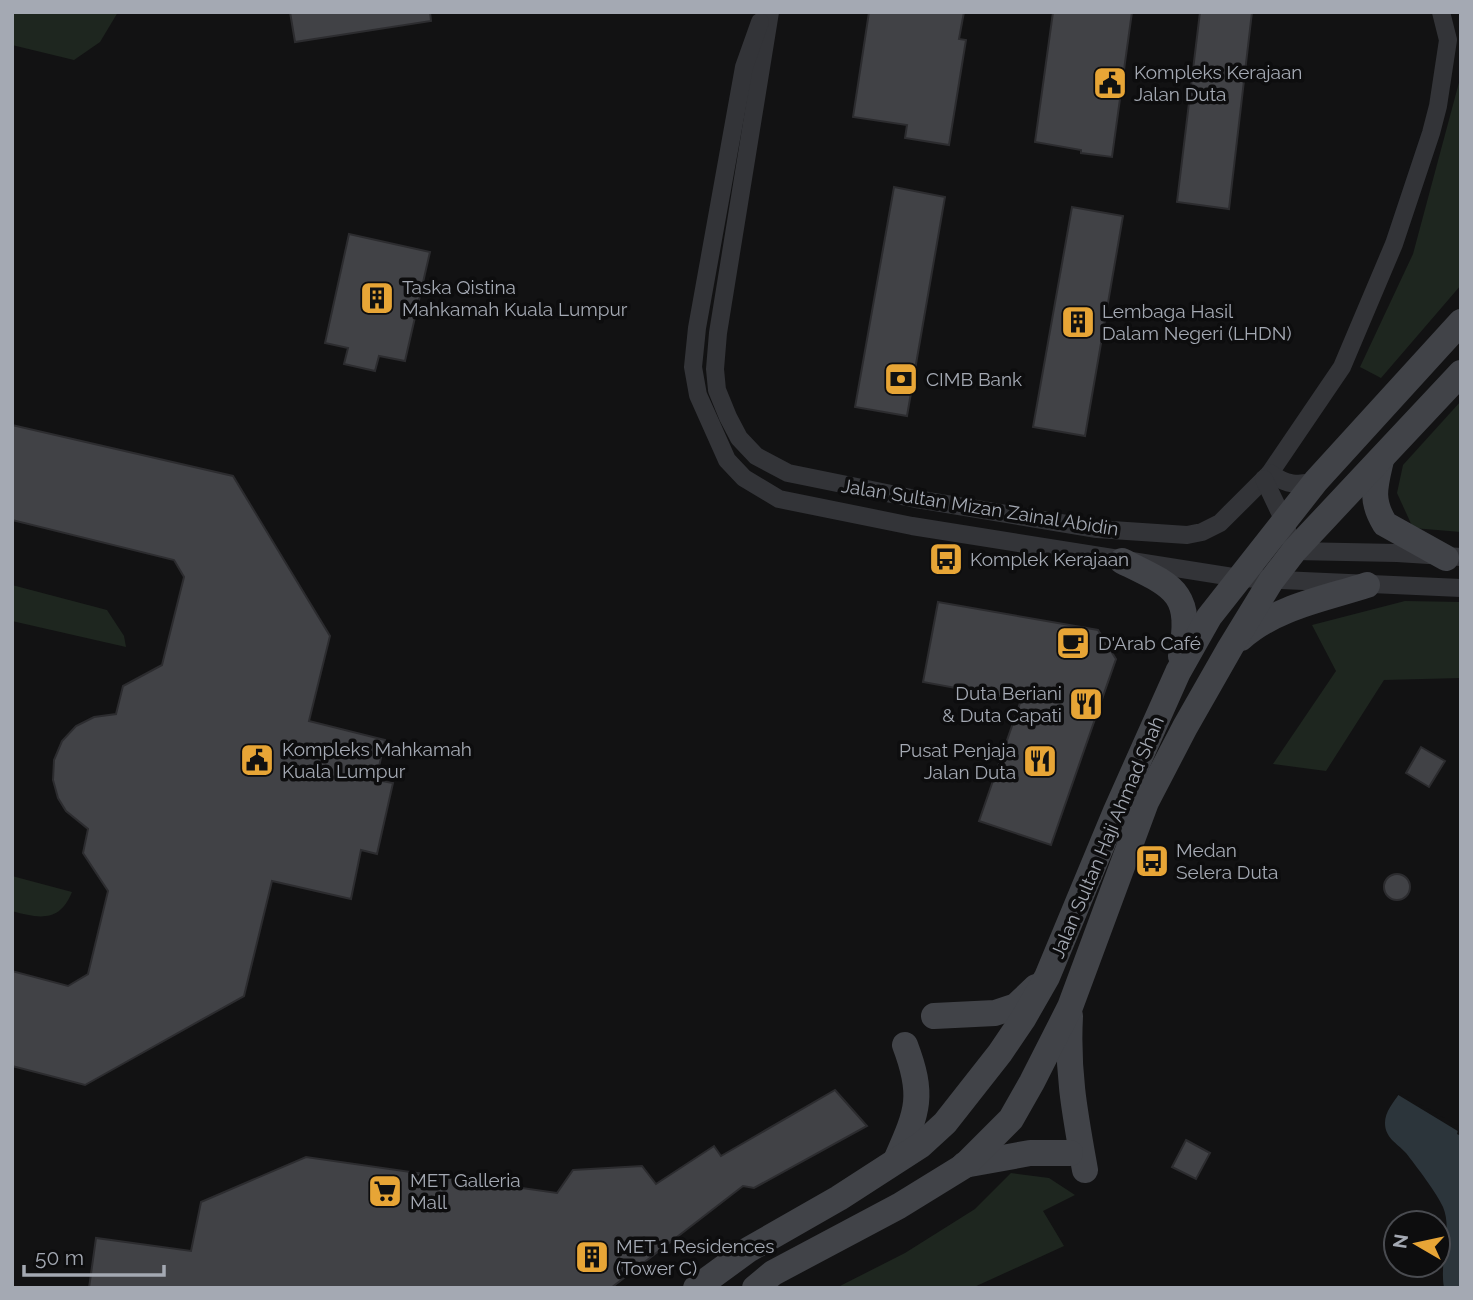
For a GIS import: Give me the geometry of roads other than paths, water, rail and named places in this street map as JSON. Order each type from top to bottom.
[{"type":"street","name":"Jalan Sultan Mizan Zainal Abidin","points":[[763,12],[744,67],[693,368],[698,395],[727,460],[744,478],[779,499],[803,505],[1122,561],[1271,581],[1461,588]]},
{"type":"street","name":"Jalan Sultan Mizan Zainal Abidin","points":[[770,12],[718,333],[715,369],[717,390],[739,438],[756,456],[788,473],[916,499],[1097,530],[1187,535],[1220,523],[1267,476],[1342,367],[1394,244],[1419,175],[1438,106],[1448,40],[1441,12]]},
{"type":"street","name":"Jalan Sultan Haji Ahmad Shah","points":[[696,1288],[748,1250],[839,1198],[897,1158],[921,1145],[945,1123],[1000,1053],[1047,977],[1115,811],[1178,672],[1209,617],[1316,481],[1461,322]]},
{"type":"street","name":"Jalan Sultan Haji Ahmad Shah","points":[[755,1288],[773,1273],[899,1206],[964,1166],[1011,1119],[1070,1007],[1146,802],[1230,648],[1271,581],[1294,551],[1461,373]]},
{"type":"street","points":[[1382,458],[1373,492],[1379,515],[1385,524],[1453,558]]},
{"type":"street","points":[[1267,476],[1291,484],[1303,485],[1316,481]]},
{"type":"street","points":[[1267,476],[1294,551],[1397,553],[1453,558]]},
{"type":"street","points":[[1122,561],[1168,584],[1177,593],[1184,611],[1185,627],[1178,672]]},
{"type":"street","points":[[1230,648],[1264,620],[1367,585]]},
{"type":"street","points":[[934,1016],[995,1013],[1016,1006],[1047,977]]},
{"type":"street","points":[[964,1166],[1030,1153],[1077,1161],[1068,1057],[1070,1007]]},
{"type":"street","points":[[897,1158],[914,1120],[918,1095],[916,1073],[905,1045]]},
{"type":"street","points":[[782,1288],[825,1246]]},
{"type":"place","name":"Kompleks Kerajaan Jalan Duta","points":[[1110,83]]},
{"type":"place","name":"Taska Qistina Mahkamah Kuala Lumpur","points":[[377,298]]},
{"type":"place","name":"Lembaga Hasil Dalam Negeri (LHDN)","points":[[1078,322]]},
{"type":"place","name":"CIMB Bank","points":[[901,379]]},
{"type":"place","name":"Komplek Kerajaan","points":[[946,559]]},
{"type":"place","name":"D'Arab Café","points":[[1073,643]]},
{"type":"place","name":"Duta Beriani & Duta Capati","points":[[1086,704]]},
{"type":"place","name":"Kompleks Mahkamah Kuala Lumpur","points":[[257,760]]},
{"type":"place","name":"Pusat Penjaja Jalan Duta","points":[[1040,761]]},
{"type":"place","name":"Medan Selera Duta","points":[[1152,861]]},
{"type":"place","name":"MET Galleria Mall","points":[[385,1191]]},
{"type":"place","name":"MET 1 Residences (Tower C)","points":[[592,1257]]}]
